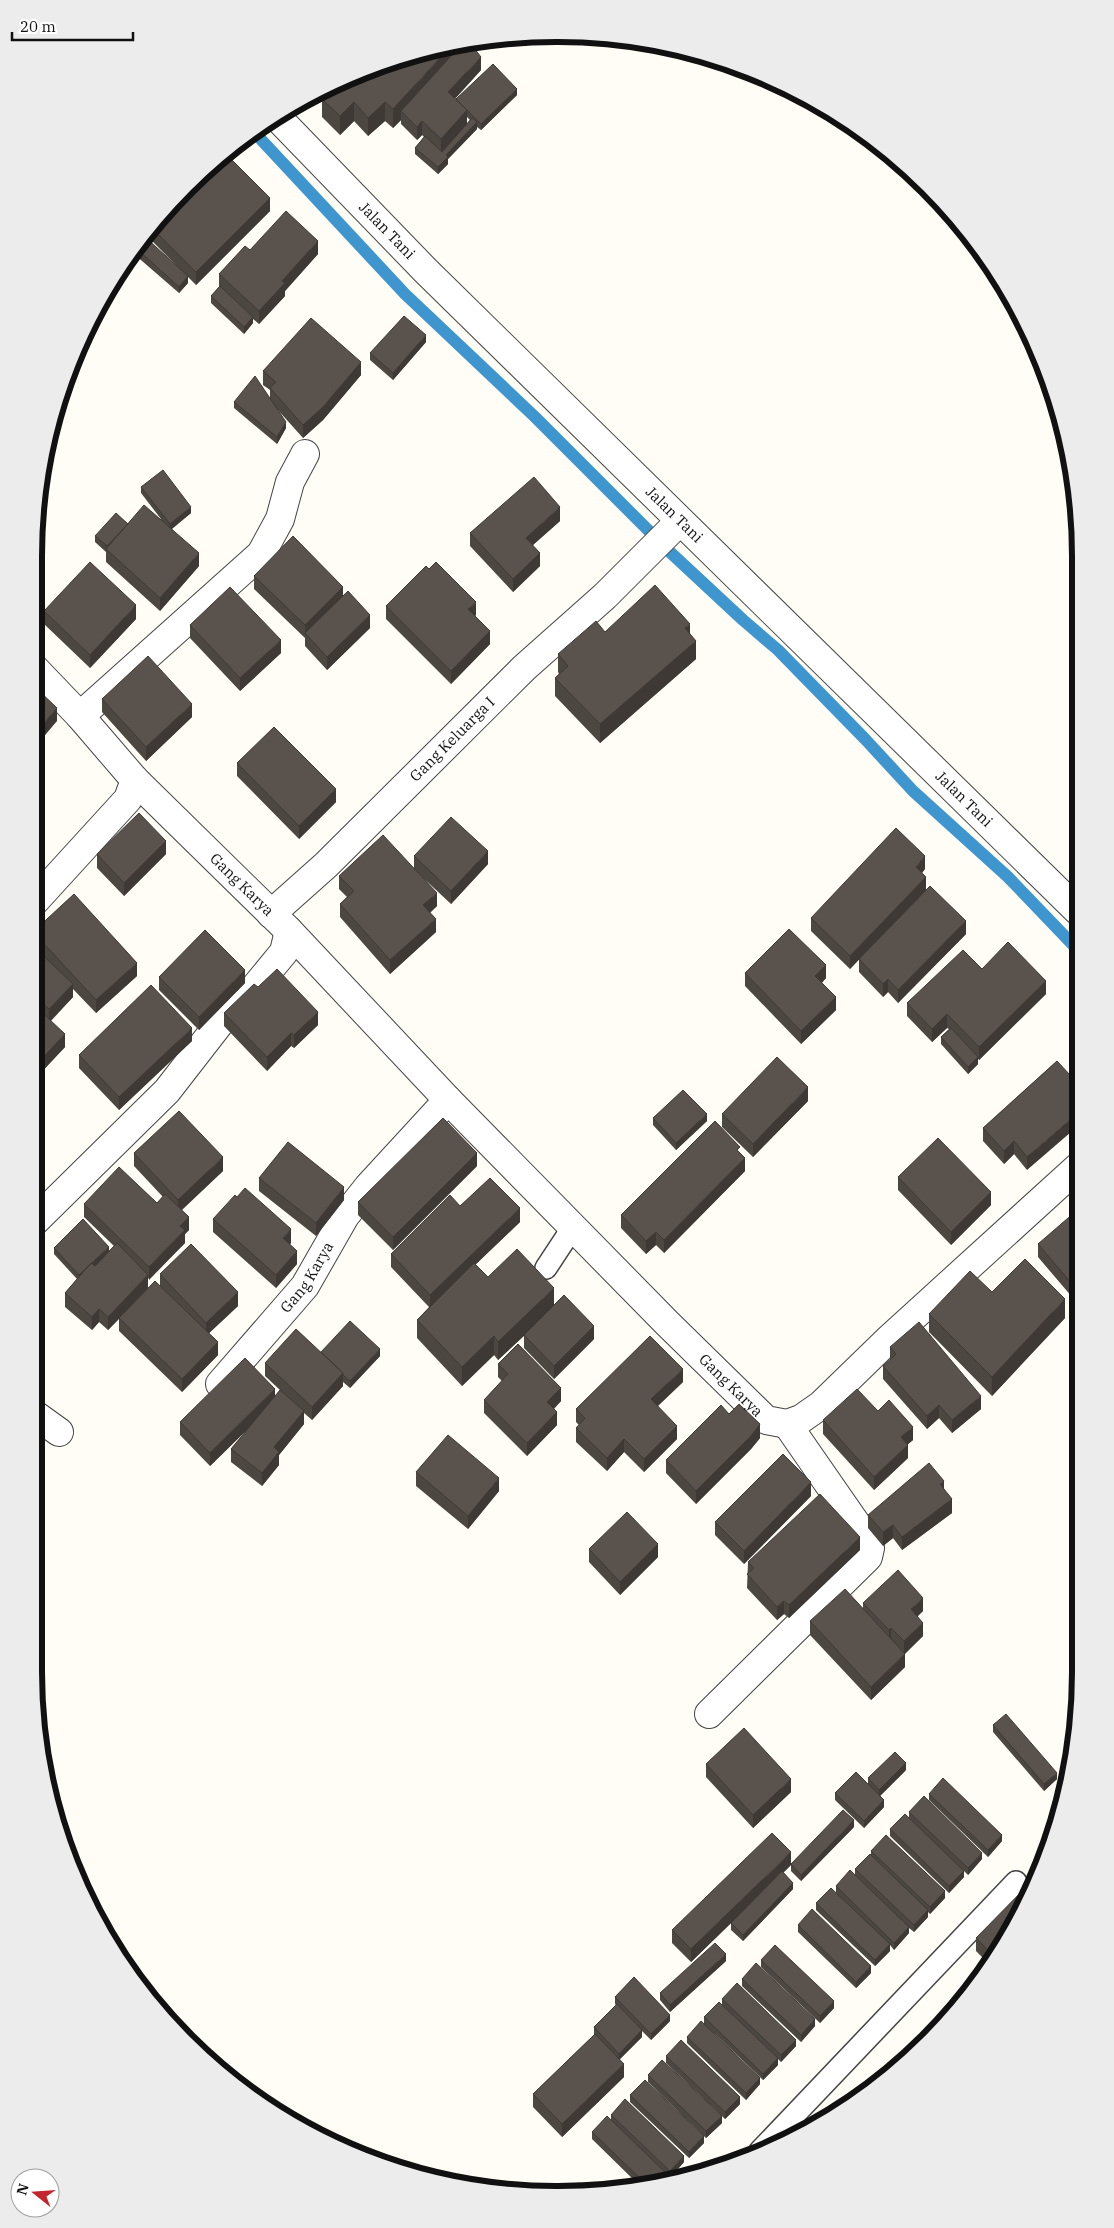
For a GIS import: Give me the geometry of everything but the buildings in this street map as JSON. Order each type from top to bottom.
[{"type":"street","name":"Jalan Tani","points":[[282,122],[675,527],[1072,905]]},
{"type":"street","points":[[80,716],[261,554],[280,519],[290,482],[305,454]]},
{"type":"street","name":"Gang Keluarga I","points":[[280,923],[326,865],[524,668],[604,596],[675,527]]},
{"type":"street","name":"Gang Karya","points":[[42,677],[80,716],[135,780],[280,923],[448,1100],[667,1323],[766,1420],[786,1424]]},
{"type":"street","points":[[42,893],[128,799],[135,780]]},
{"type":"street","points":[[42,1214],[167,1091],[219,1024],[256,986],[284,952],[280,923]]},
{"type":"street","name":"Gang Karya","points":[[220,1384],[306,1286],[345,1216],[368,1187],[448,1100]]},
{"type":"street","points":[[709,1714],[868,1557],[870,1548],[864,1535],[786,1424],[801,1419],[821,1405],[890,1338],[1072,1171]]},
{"type":"street","points":[[42,1420],[58,1432]]},
{"type":"lane","points":[[546,1268],[574,1227]]},
{"type":"lane","points":[[773,2137],[1016,1882]]},
{"type":"waterway","points":[[259,138],[405,294],[535,417],[671,553],[778,650],[913,791],[1008,877],[1072,944]]}]
